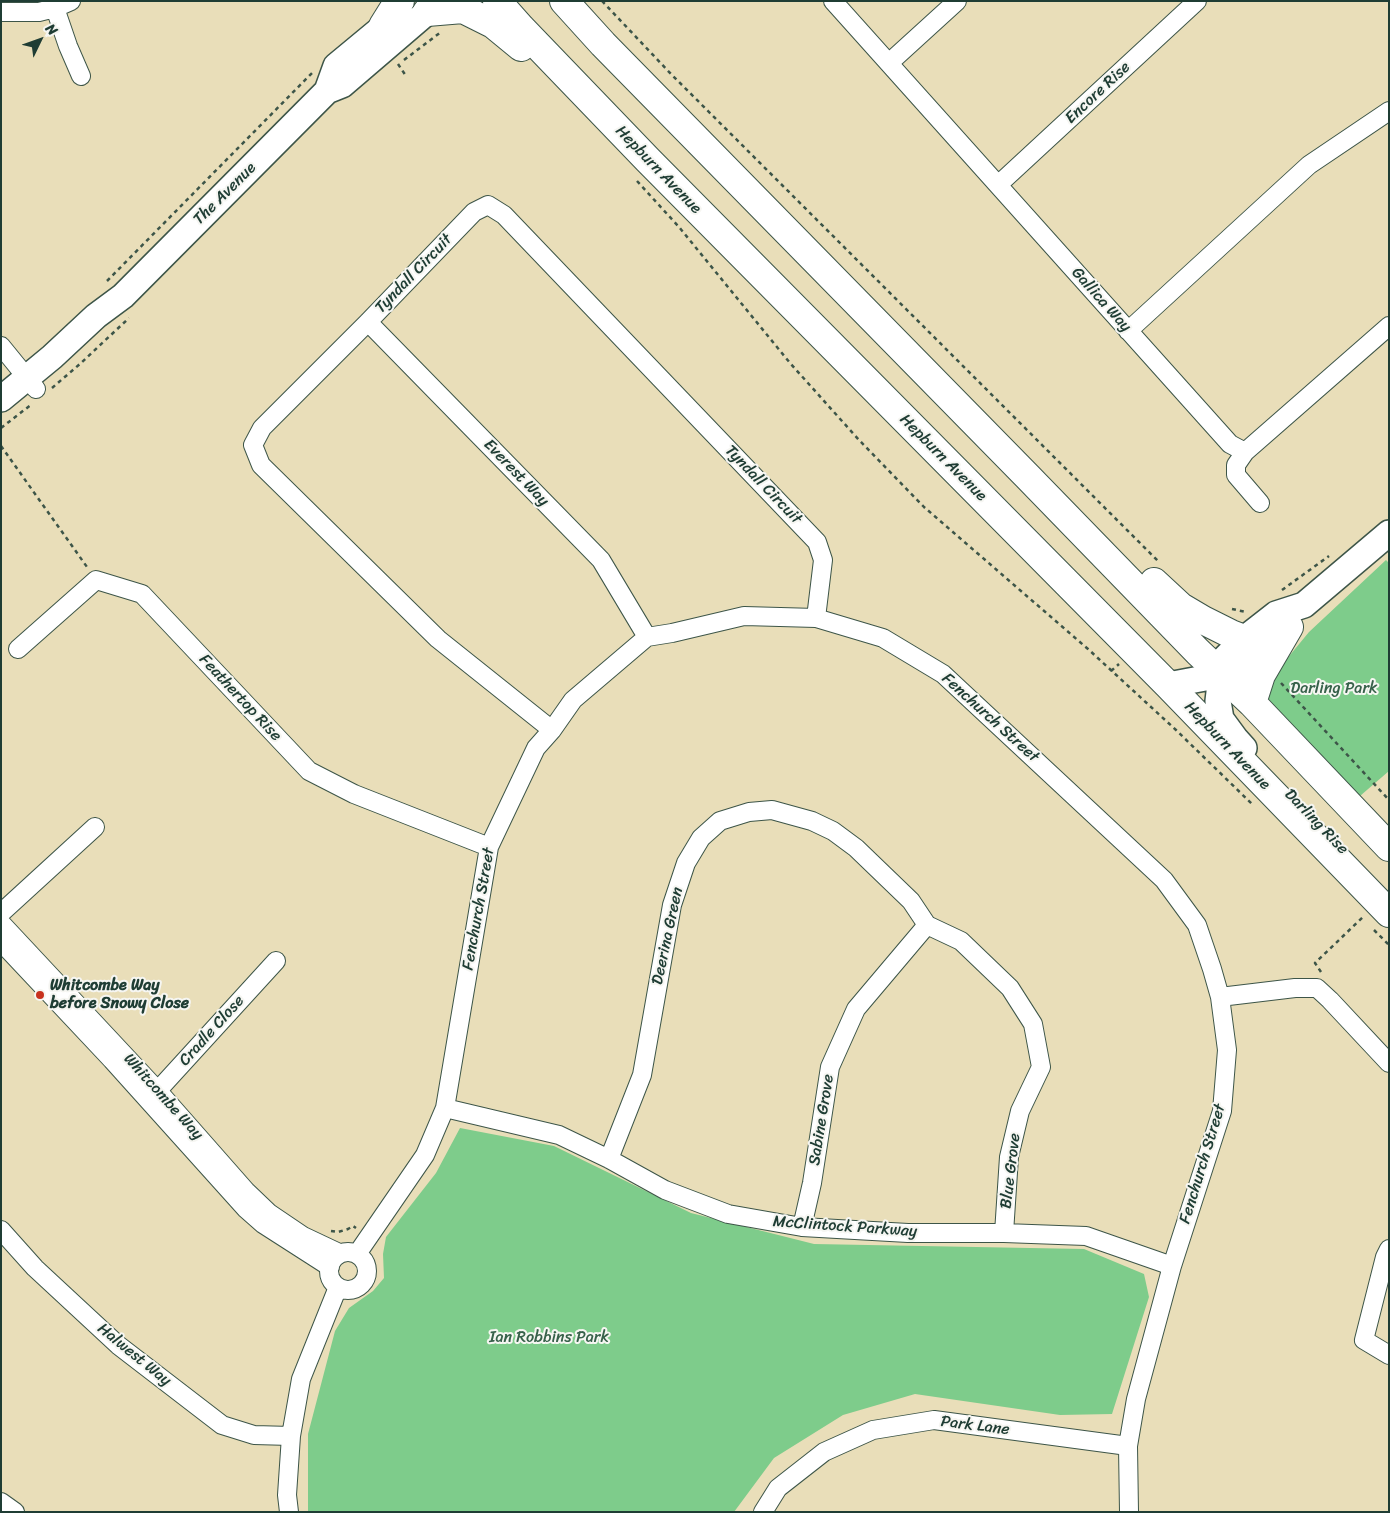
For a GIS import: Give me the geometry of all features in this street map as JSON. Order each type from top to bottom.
[{"type":"main road","points":[[384,26],[400,1]]},
{"type":"main road","name":"Hepburn Avenue","points":[[497,1],[640,168],[1168,685],[1372,912]]},
{"type":"main road","points":[[564,1],[603,44],[1221,675],[1252,703],[1389,847]]},
{"type":"main road","points":[[427,5],[462,10],[492,24],[525,51],[590,122],[626,152],[640,168]]},
{"type":"main road","points":[[1027,476],[1057,493],[1181,607],[1221,617],[1244,639]]},
{"type":"main road","points":[[1252,703],[1261,675],[1296,616]]},
{"type":"street","name":"Gallica Way","points":[[833,1],[1230,444],[1245,452]]},
{"type":"street","points":[[889,63],[957,1]]},
{"type":"street","name":"Encore Rise","points":[[998,185],[1197,1]]},
{"type":"street","points":[[1,12],[39,12],[63,5],[68,46],[81,76]]},
{"type":"street","name":"The Avenue","points":[[327,91],[336,66],[384,26],[427,5]]},
{"type":"street","name":"The Avenue","points":[[1,399],[31,383],[107,324],[112,292],[327,91],[342,85],[427,5]]},
{"type":"street","points":[[1128,331],[1309,165],[1389,111]]},
{"type":"street","name":"Tyndall Circuit","points":[[552,730],[438,639],[261,465],[253,445],[262,428],[474,212],[488,205],[504,215],[817,542],[823,560],[816,618]]},
{"type":"street","name":"Everest Way","points":[[368,322],[601,560],[647,637]]},
{"type":"street","points":[[1260,502],[1236,475],[1236,465],[1245,452],[1389,326]]},
{"type":"street","points":[[1,346],[31,383]]},
{"type":"street","name":"The Avenue","points":[[1,417],[31,383]]},
{"type":"street","name":"Darling Rise","points":[[1168,685],[1237,670],[1389,533]]},
{"type":"street","points":[[18,649],[96,580]]},
{"type":"street","name":"Feathertop Rise","points":[[96,580],[142,594],[309,771],[354,794],[489,846]]},
{"type":"street","name":"Darling Rise","points":[[1296,616],[1276,614],[1244,639],[1225,658],[1218,701],[1221,719],[1235,738],[1346,852],[1368,881],[1372,912]]},
{"type":"street","name":"Fenchurch Street","points":[[357,1254],[425,1155],[446,1108],[489,846],[536,748],[574,700],[647,637],[744,616],[816,618],[883,638],[943,674],[1164,880],[1197,925],[1220,997],[1227,1050],[1222,1111],[1172,1266],[1136,1398],[1128,1446],[1128,1512]]},
{"type":"street","name":"Deerina Green","points":[[609,1159],[642,1075],[672,905],[686,863],[700,838],[720,821],[749,812],[772,810],[812,822],[833,831],[856,848],[911,901],[927,925]]},
{"type":"street","points":[[1,913],[95,827]]},
{"type":"street","name":"Whitcombe Way","points":[[1,923],[153,1096]]},
{"type":"street","name":"Sabine Grove","points":[[802,1227],[812,1183],[830,1067],[856,1009],[927,925]]},
{"type":"street","name":"Blue Grove","points":[[927,925],[961,941],[1010,988],[1033,1024],[1041,1067],[1020,1111],[1009,1158],[1004,1232]]},
{"type":"street","name":"Whitcombe Way","points":[[1,942],[269,1213],[334,1260],[350,1252],[357,1254]]},
{"type":"street","name":"Cradle Close","points":[[153,1096],[276,961]]},
{"type":"street","points":[[1220,997],[1295,988],[1316,988],[1330,1000],[1389,1063]]},
{"type":"street","name":"McClintock Parkway","points":[[446,1108],[559,1135],[609,1159],[665,1190],[728,1214],[802,1227],[908,1232],[1004,1232],[1086,1236],[1172,1266]]},
{"type":"street","name":"Halwest Way","points":[[1,1230],[35,1268],[118,1345],[222,1425],[254,1436],[290,1436]]},
{"type":"street","points":[[1389,1249],[1385,1257],[1364,1340],[1389,1355]]},
{"type":"street","points":[[334,1260],[330,1276],[333,1282],[338,1287],[350,1290],[362,1285],[365,1280],[367,1268],[362,1257],[357,1254]]},
{"type":"street","points":[[289,1512],[287,1495],[290,1436],[301,1379],[338,1287]]},
{"type":"street","name":"Park Lane","points":[[763,1512],[778,1488],[824,1452],[873,1430],[934,1420],[1128,1446]]},
{"type":"street","points":[[1,1502],[15,1512]]},
{"type":"path","points":[[602,1],[671,74],[1162,566]]},
{"type":"path","points":[[398,64],[406,76]]},
{"type":"path","points":[[112,292],[316,67]]},
{"type":"path","points":[[640,168],[679,227],[790,363],[859,440],[924,507],[1088,649],[1176,730],[1256,809]]},
{"type":"path","points":[[1,446],[96,580]]},
{"type":"path","points":[[1280,591],[1335,551]]},
{"type":"path","points":[[1221,617],[1231,609],[1249,612]]},
{"type":"path","points":[[1261,675],[1280,682],[1389,800]]},
{"type":"path","points":[[1330,1000],[1333,991],[1315,963],[1363,917],[1372,912],[1389,945]]},
{"type":"path","points":[[324,1229],[338,1232],[348,1230],[353,1226],[368,1238]]},
{"type":"green space","name":"Darling Park","points":[[1386,560],[1389,563],[1389,771],[1360,796],[1265,698],[1276,672],[1309,632]]},
{"type":"green space","name":"Ian Robbins Park","points":[[460,1128],[554,1146],[691,1213],[814,1244],[1084,1249],[1144,1274],[1149,1297],[1112,1414],[1060,1415],[915,1394],[843,1415],[774,1458],[734,1512],[308,1512],[308,1434],[335,1331],[349,1308],[373,1291],[384,1278],[383,1254],[386,1237],[436,1173]]},
{"type":"place","name":"Whitcombe Way before Snowy Close","points":[[40,995]]}]
